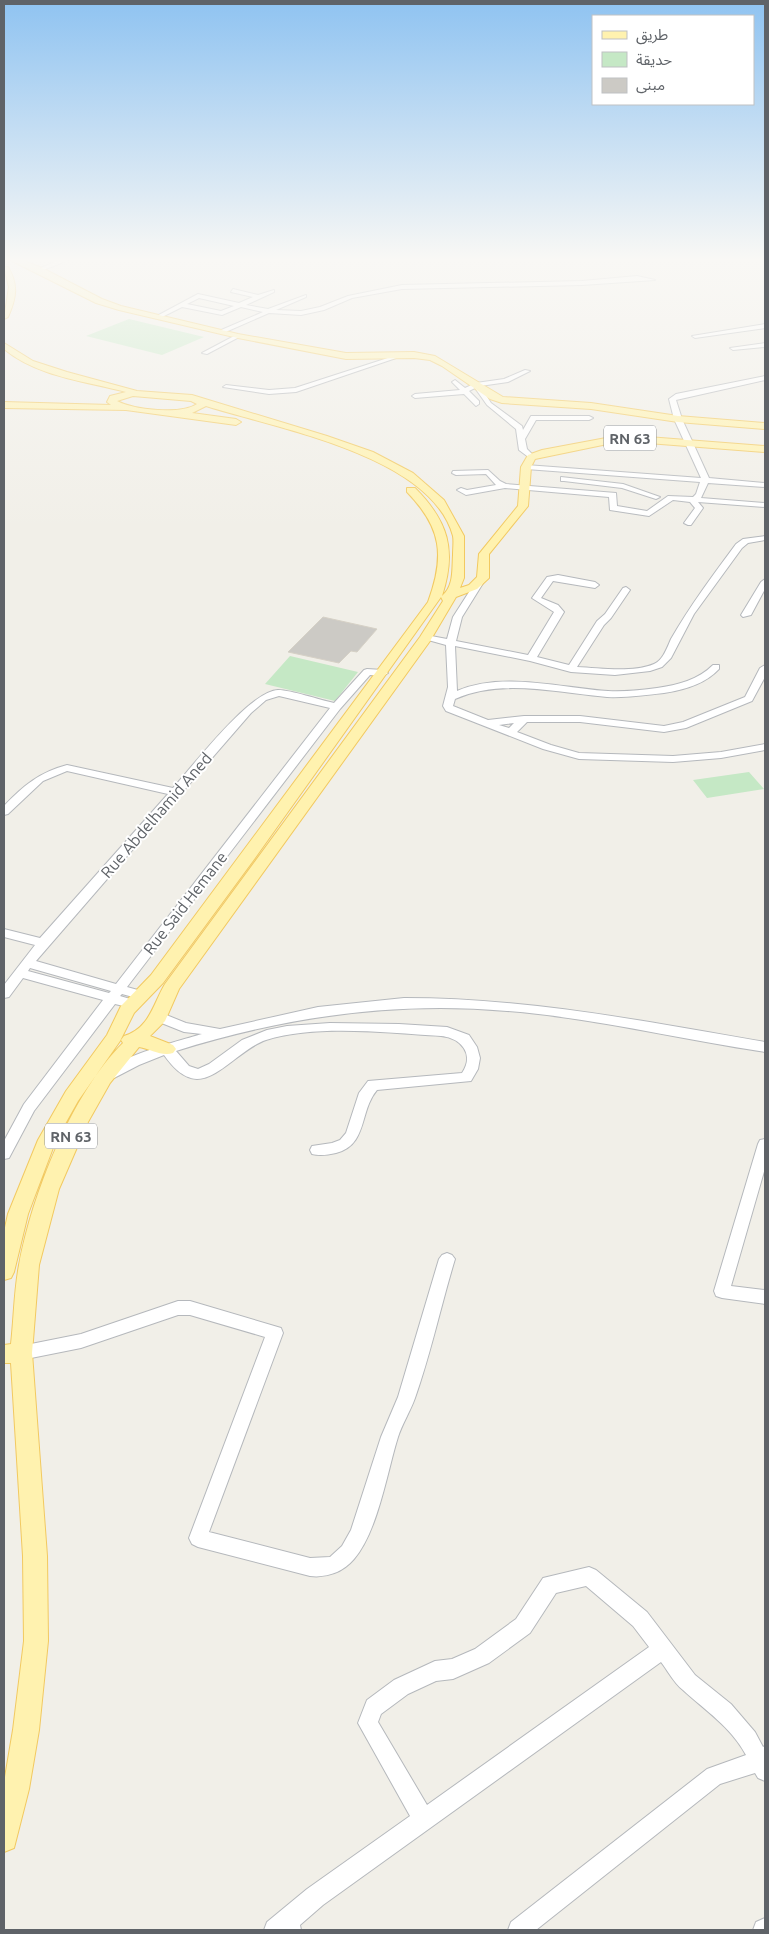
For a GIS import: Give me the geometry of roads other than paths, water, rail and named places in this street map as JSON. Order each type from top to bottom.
[{"type":"main road","points":[[9,349],[34,363],[137,393]]},
{"type":"main road","points":[[303,349],[358,357],[419,356],[440,361],[493,397],[508,402],[592,406],[678,418],[765,426]]},
{"type":"main road","points":[[4,356],[30,368],[107,395],[115,404],[130,408]]},
{"type":"main road","points":[[43,404],[89,401],[107,395],[137,393],[192,398],[238,415]]},
{"type":"main road","points":[[177,413],[198,410],[202,405],[201,402]]},
{"type":"main road","points":[[4,404],[130,408],[177,413],[245,424],[324,444],[373,464],[406,485],[430,509],[442,535],[447,592]]},
{"type":"main road","points":[[4,1272],[18,1214],[36,1164],[72,1096],[140,996],[250,855],[383,673],[447,592],[460,545],[451,520],[435,497],[412,477],[382,459],[348,444],[238,415],[208,409],[196,412],[200,417]]},
{"type":"main road","name":"RN 63","points":[[531,457],[542,453],[622,438],[765,449]]},
{"type":"main road","points":[[447,592],[473,587],[481,580],[484,554],[523,506],[526,490],[526,467],[531,457]]},
{"type":"main road","points":[[447,592],[481,580]]},
{"type":"main road","name":"RN 63","points":[[4,1838],[16,1788],[33,1684],[36,1641],[34,1548],[12,1353],[41,1214],[68,1143],[104,1078],[136,1040],[159,1017],[171,988],[426,638],[447,592]]},
{"type":"main road","points":[[140,996],[157,991],[166,999]]},
{"type":"main road","points":[[117,1030],[126,1038],[154,1043],[168,1049]]},
{"type":"street","points":[[205,353],[212,349]]},
{"type":"street","points":[[226,387],[268,392],[296,390],[396,357]]},
{"type":"street","points":[[415,396],[466,390],[476,385],[500,383],[527,371]]},
{"type":"street","points":[[693,501],[700,495],[705,479],[678,418],[672,399],[676,396],[763,380]]},
{"type":"street","points":[[455,382],[466,390],[476,401],[476,404]]},
{"type":"street","points":[[476,385],[489,404],[518,428],[522,438],[523,450],[531,457]]},
{"type":"street","points":[[522,438],[534,418],[589,418]]},
{"type":"street","points":[[526,467],[765,485]]},
{"type":"street","points":[[456,473],[488,472],[497,483],[526,490],[613,494],[765,506]]},
{"type":"street","points":[[564,479],[623,486],[656,497]]},
{"type":"street","points":[[461,490],[466,492],[505,486]]},
{"type":"street","points":[[613,494],[613,508],[643,515],[654,513],[671,498]]},
{"type":"street","points":[[688,523],[699,508],[693,501]]},
{"type":"street","points":[[426,638],[532,658],[571,669],[627,672],[659,665],[666,658],[690,614],[739,546],[746,541],[764,540]]},
{"type":"street","points":[[532,658],[559,612],[556,607],[540,602],[536,598],[550,579],[558,578],[594,585]]},
{"type":"street","points":[[481,580],[478,590],[456,618],[453,629],[450,667],[454,688],[448,706],[450,709],[566,753],[622,758],[696,758],[765,747]]},
{"type":"street","points":[[746,615],[765,582]]},
{"type":"street","points":[[571,669],[600,623],[608,616],[626,590]]},
{"type":"street","points":[[451,697],[469,689],[495,686],[535,686],[608,694],[644,693],[691,683],[705,677],[716,667]]},
{"type":"street","points":[[484,723],[524,719],[580,718],[650,729],[676,728],[749,699],[765,668]]},
{"type":"street","name":"Rue Said Hemane","points":[[4,1154],[29,1108],[336,707],[367,672],[383,673]]},
{"type":"street","name":"Rue Abdelhamid Aned","points":[[5,992],[43,943],[247,711],[262,698],[278,693],[336,707]]},
{"type":"street","points":[[510,732],[524,719]]},
{"type":"street","points":[[4,812],[35,781],[54,771],[67,768],[176,792]]},
{"type":"street","points":[[4,933],[43,943]]},
{"type":"street","points":[[24,968],[115,994],[140,996]]},
{"type":"street","points":[[104,1078],[132,1061],[228,1031],[308,1013],[353,1006],[438,1004],[536,1010],[613,1020],[765,1046]]},
{"type":"street","points":[[159,1017],[193,1030],[228,1031]]},
{"type":"street","points":[[168,1049],[174,1061],[196,1074],[206,1073],[234,1050],[251,1041],[276,1033],[350,1028],[441,1031],[451,1033],[465,1040],[470,1048],[473,1066],[472,1073],[466,1078],[373,1085],[367,1090],[356,1131],[349,1140],[328,1151],[317,1150]]},
{"type":"street","points":[[765,1144],[722,1291],[765,1297]]},
{"type":"street","points":[[12,1353],[81,1341],[178,1308],[190,1308],[275,1333],[198,1538],[310,1567],[324,1568],[337,1563],[347,1554],[360,1529],[370,1503],[397,1412],[406,1399],[448,1259]]},
{"type":"street","points":[[424,1820],[368,1723],[374,1707],[401,1687],[435,1671],[453,1669],[482,1656],[523,1626],[550,1585],[589,1576],[640,1618],[688,1682],[724,1711],[748,1739],[764,1763],[714,1776],[519,1930]]},
{"type":"street","points":[[284,1927],[315,1897],[663,1649]]}]
